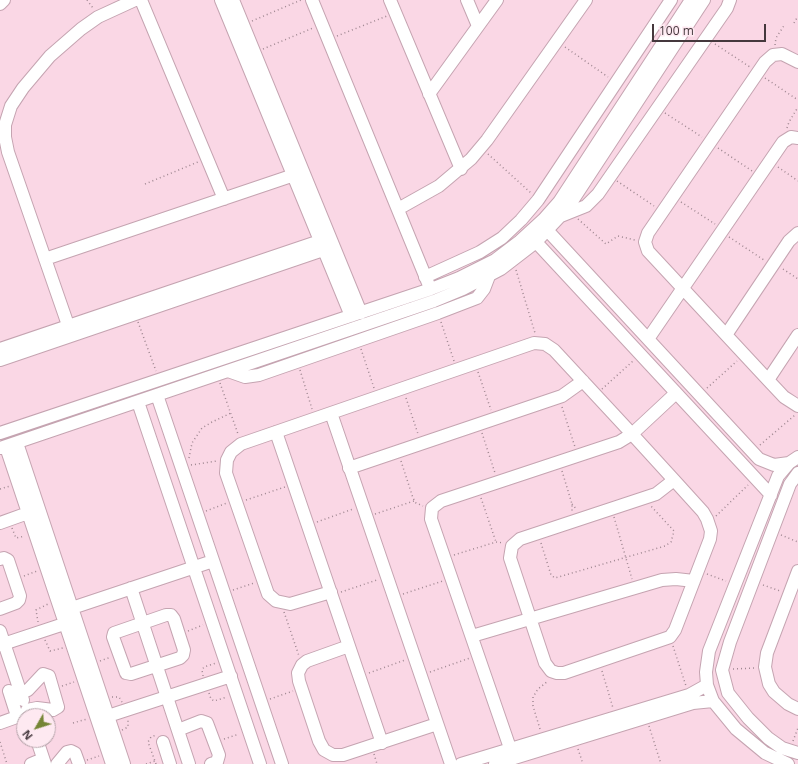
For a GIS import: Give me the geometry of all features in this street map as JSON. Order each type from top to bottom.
[{"type":"street","points":[[0,4],[4,0]]},
{"type":"street","points":[[68,325],[8,152],[5,137],[7,115],[23,88],[65,42],[98,17],[135,0]]},
{"type":"street","points":[[141,0],[224,199]]},
{"type":"street","points":[[221,0],[298,174],[356,315]]},
{"type":"street","points":[[233,0],[298,174],[322,245],[356,315]]},
{"type":"street","points":[[312,0],[431,289]]},
{"type":"street","points":[[390,0],[461,170]]},
{"type":"street","points":[[467,0],[478,26]]},
{"type":"street","points":[[429,94],[497,0]]},
{"type":"street","points":[[398,209],[439,186],[461,170],[481,148],[586,0]]},
{"type":"street","points":[[425,277],[451,267],[485,249],[502,238],[521,220],[538,200],[671,0]]},
{"type":"street","points":[[8,446],[223,373],[400,306],[431,289],[465,276],[495,260],[514,246],[544,219],[559,202],[691,0]]},
{"type":"street","points":[[0,434],[356,315],[450,295],[489,276],[513,261],[566,215],[704,0]]},
{"type":"street","points":[[566,215],[586,206],[593,201],[727,8],[730,0]]},
{"type":"street","points":[[798,62],[787,55],[777,54],[769,58],[662,211],[648,233],[645,242],[648,251],[683,289],[784,397],[798,406]]},
{"type":"street","points":[[648,339],[769,162],[793,138]]},
{"type":"street","points":[[45,259],[298,174]]},
{"type":"street","points":[[548,231],[759,459],[769,464],[779,465],[794,460]]},
{"type":"street","points":[[726,335],[789,241],[798,233]]},
{"type":"street","points":[[536,242],[771,495]]},
{"type":"street","points":[[0,360],[135,314],[322,245]]},
{"type":"street","points":[[0,349],[68,325],[322,245]]},
{"type":"street","points":[[223,373],[255,377],[438,313],[477,298],[484,289],[489,276]]},
{"type":"street","points":[[768,380],[798,335]]},
{"type":"street","points":[[331,593],[294,604],[281,603],[268,594],[226,473],[227,460],[231,452],[241,444],[475,363],[538,343],[551,347],[596,394],[632,434],[674,480],[703,512],[709,522],[710,539],[675,630],[670,637],[599,661],[557,673],[548,669],[545,663],[510,558],[512,546],[517,541],[643,498],[660,491],[674,480]]},
{"type":"street","points":[[350,468],[559,398],[570,392],[583,381]]},
{"type":"street","points":[[510,748],[431,519],[432,508],[441,501],[619,442],[632,434],[676,393]]},
{"type":"street","points":[[157,395],[184,466],[197,514],[282,764]]},
{"type":"street","points":[[138,402],[260,764]]},
{"type":"street","points":[[332,413],[393,598],[451,764]]},
{"type":"street","points":[[40,420],[44,434]]},
{"type":"street","points":[[276,432],[382,743]]},
{"type":"street","points":[[8,446],[46,568],[71,617],[83,678],[124,764]]},
{"type":"street","points":[[8,446],[71,617],[91,664],[110,759]]},
{"type":"street","points":[[788,764],[772,758],[750,742],[713,701],[707,685],[707,658],[778,476],[794,460]]},
{"type":"street","points":[[794,752],[782,748],[768,738],[732,699],[725,685],[722,670],[730,642],[790,484],[798,474]]},
{"type":"street","points":[[5,521],[28,513]]},
{"type":"street","points":[[0,559],[4,558],[8,560],[20,596],[16,603],[0,608]]},
{"type":"street","points":[[2,644],[71,617],[131,588],[213,561]]},
{"type":"street","points":[[798,571],[767,653],[765,667],[769,684],[774,692],[788,704],[798,709]]},
{"type":"street","points":[[472,636],[667,579],[696,575]]},
{"type":"street","points":[[131,588],[189,764]]},
{"type":"street","points":[[169,615],[173,617],[179,634],[184,650],[184,655],[180,658],[129,674],[124,671],[113,637],[114,633],[169,615]]},
{"type":"street","points":[[0,631],[2,644],[16,691],[24,708]]},
{"type":"street","points":[[715,636],[730,642]]},
{"type":"street","points":[[349,646],[310,660],[302,665],[298,676],[319,741],[328,753],[343,755],[437,724]]},
{"type":"street","points":[[16,691],[45,674],[49,676],[54,689],[59,705],[56,709]]},
{"type":"street","points":[[102,716],[231,676]]},
{"type":"street","points":[[461,764],[689,695],[707,685]]},
{"type":"street","points":[[495,764],[698,702],[713,701]]},
{"type":"street","points":[[0,722],[16,717]]},
{"type":"street","points":[[178,730],[201,722],[206,722],[219,758],[217,762],[211,764]]},
{"type":"street","points":[[163,742],[169,760],[185,751]]},
{"type":"street","points":[[37,748],[37,763]]},
{"type":"street","points":[[57,764],[67,752],[71,751],[75,753],[79,763]]},
{"type":"path","points":[[243,25],[301,0]]},
{"type":"path","points":[[328,40],[395,13]]},
{"type":"path","points":[[794,23],[798,16]]},
{"type":"path","points":[[777,54],[775,39],[785,24]]},
{"type":"path","points":[[254,53],[322,25]]},
{"type":"path","points":[[706,38],[798,100]]},
{"type":"path","points":[[557,42],[616,83]]},
{"type":"path","points":[[793,138],[788,123],[798,107]]},
{"type":"path","points":[[481,148],[538,200]]},
{"type":"path","points":[[145,184],[207,158]]},
{"type":"path","points":[[769,162],[798,181]]},
{"type":"path","points":[[610,177],[662,211]]},
{"type":"path","points":[[673,196],[722,231],[798,279]]},
{"type":"path","points":[[566,215],[606,244],[618,236],[645,242]]},
{"type":"path","points":[[513,261],[538,343]]},
{"type":"path","points":[[438,313],[457,370]]},
{"type":"path","points":[[135,314],[159,380]]},
{"type":"path","points":[[358,340],[377,397]]},
{"type":"path","points":[[596,394],[640,354]]},
{"type":"path","points":[[700,395],[744,354]]},
{"type":"path","points":[[298,362],[315,418]]},
{"type":"path","points":[[475,363],[494,419]]},
{"type":"path","points":[[223,373],[231,413],[241,444]]},
{"type":"path","points":[[403,388],[421,444]]},
{"type":"path","points":[[559,398],[578,456]]},
{"type":"path","points":[[752,452],[798,412]]},
{"type":"path","points":[[227,460],[184,466],[192,443],[198,433],[207,424],[231,413]]},
{"type":"path","points":[[479,424],[498,482]]},
{"type":"path","points":[[398,451],[414,501],[418,504],[432,508]]},
{"type":"path","points":[[559,462],[572,504],[571,509],[574,521]]},
{"type":"path","points":[[709,522],[755,478]]},
{"type":"path","points":[[197,514],[294,484]]},
{"type":"path","points":[[477,489],[496,542]]},
{"type":"path","points":[[538,534],[551,575],[555,578],[664,546],[673,539],[674,531],[672,527],[643,498]]},
{"type":"path","points":[[308,525],[414,501]]},
{"type":"path","points":[[611,509],[635,588]]},
{"type":"path","points":[[5,521],[16,538],[34,532]]},
{"type":"path","points":[[772,532],[798,542]]},
{"type":"path","points":[[445,558],[496,542],[501,542],[512,546]]},
{"type":"path","points":[[15,579],[46,568]]},
{"type":"path","points":[[696,575],[735,585]]},
{"type":"path","points":[[331,593],[386,577]]},
{"type":"path","points":[[393,598],[452,578]]},
{"type":"path","points":[[224,593],[262,580]]},
{"type":"path","points":[[753,582],[789,595]]},
{"type":"path","points":[[281,603],[302,665]]},
{"type":"path","points":[[179,634],[212,622]]},
{"type":"path","points":[[670,637],[689,695]]},
{"type":"path","points":[[91,664],[119,655]]},
{"type":"path","points":[[420,675],[478,655]]},
{"type":"path","points":[[359,676],[414,657]]},
{"type":"path","points":[[599,661],[615,717]]},
{"type":"path","points":[[722,670],[765,667]]},
{"type":"path","points":[[543,739],[533,706],[533,697],[538,689],[557,673]]},
{"type":"path","points":[[54,689],[83,678]]},
{"type":"path","points":[[261,702],[301,689]]},
{"type":"path","points":[[74,723],[102,716]]},
{"type":"path","points":[[646,718],[661,764]]},
{"type":"path","points":[[794,752],[798,728]]},
{"type":"path","points":[[214,742],[249,730]]},
{"type":"path","points":[[575,739],[583,764]]},
{"type":"path","points":[[0,742],[8,764]]},
{"type":"path","points":[[79,763],[110,759]]},
{"type":"path","points":[[146,764],[155,761]]}]
